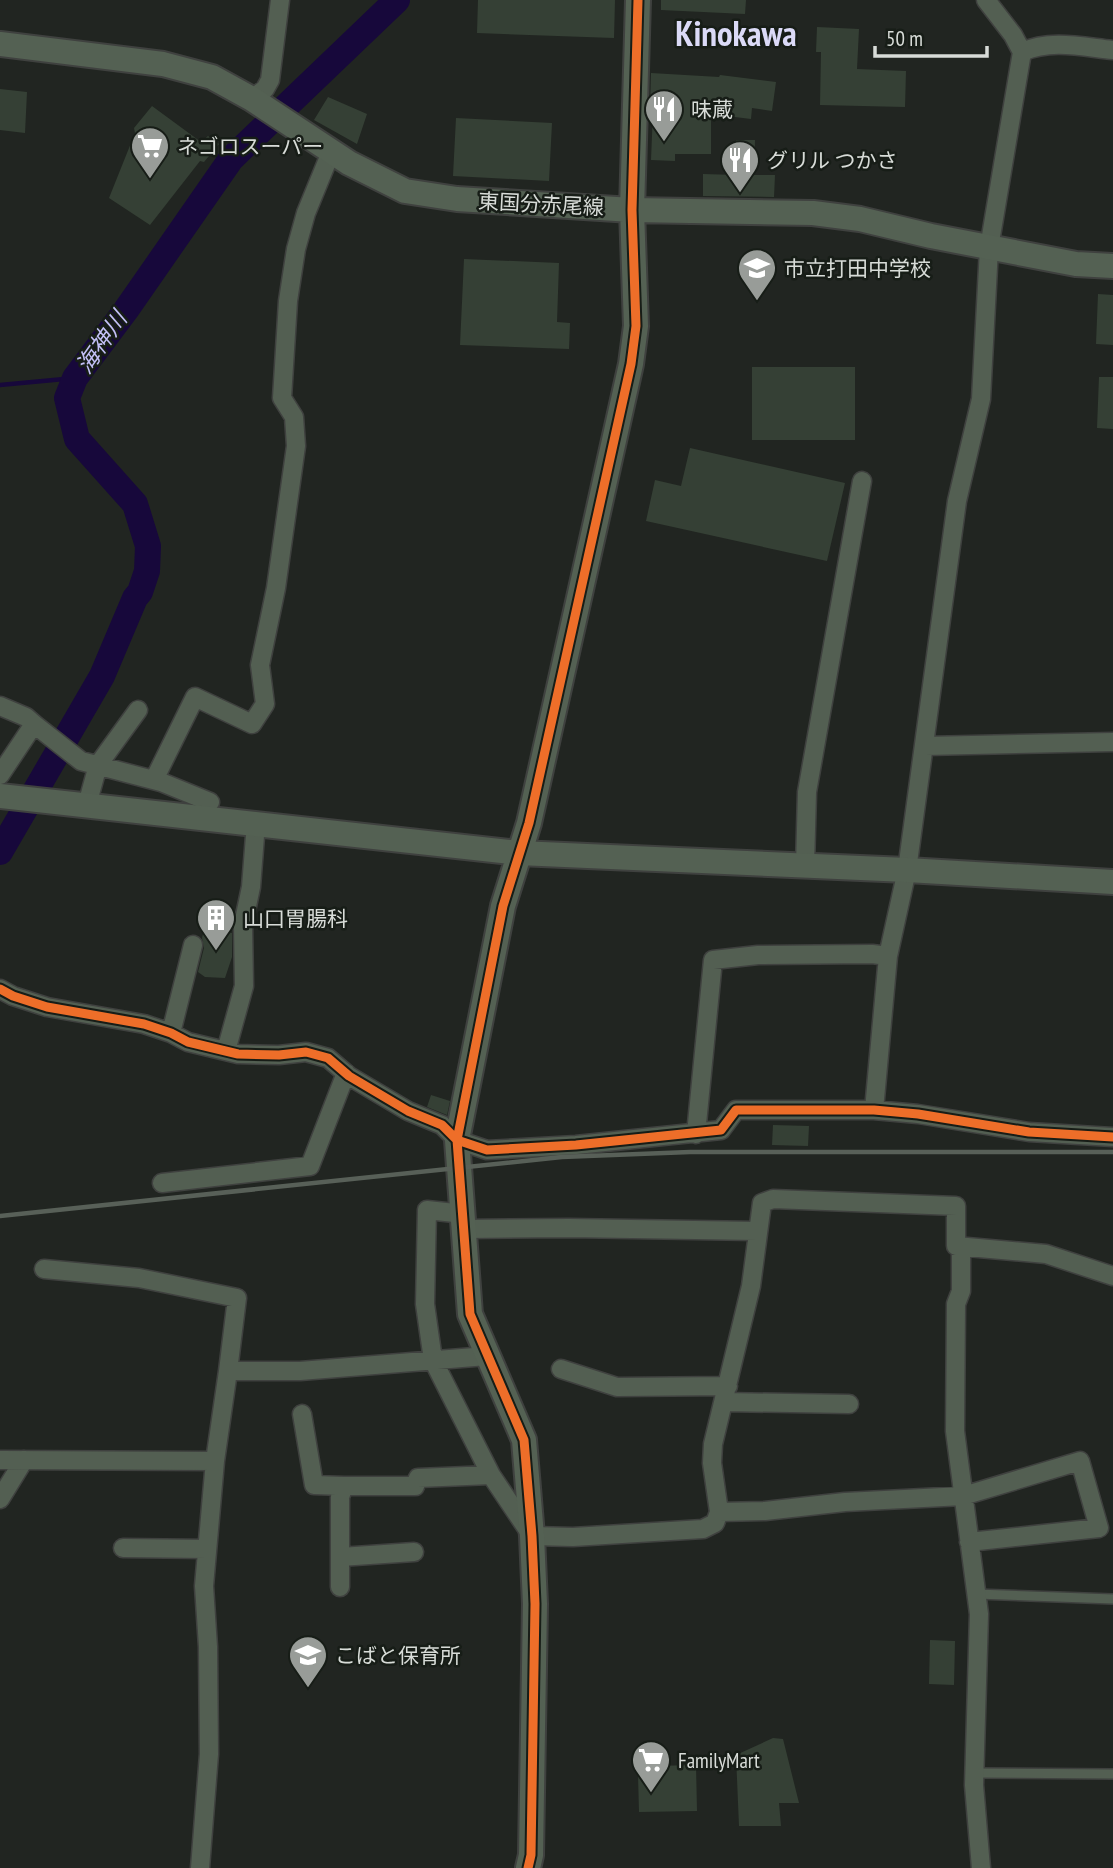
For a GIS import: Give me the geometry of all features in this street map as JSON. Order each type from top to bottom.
[{"type":"street","points":[[252,99],[265,89],[270,80],[280,0]]},
{"type":"street","points":[[528,1868],[531,1855],[535,1604],[524,1440],[470,1314],[457,1140],[503,906],[533,810],[626,391],[636,326],[632,209],[638,0]]},
{"type":"street","points":[[874,1110],[888,957],[907,870],[957,501],[981,399],[989,248],[1022,52],[1013,35],[986,0]]},
{"type":"street","name":"東国分赤尾線","points":[[0,44],[163,64],[212,77],[252,99],[349,163],[405,191],[457,199],[632,209],[813,213],[860,219],[1076,264],[1113,266]]},
{"type":"street","points":[[1022,52],[1052,44],[1113,50]]},
{"type":"street","points":[[154,780],[195,697],[252,724],[265,704],[260,665],[276,588],[296,446],[293,417],[282,398],[288,301],[296,249],[306,213],[331,152]]},
{"type":"street","points":[[805,866],[807,792],[862,481]]},
{"type":"street","points":[[0,706],[26,717],[81,761],[154,780],[210,802]]},
{"type":"street","points":[[87,805],[98,765],[138,710]]},
{"type":"street","points":[[0,775],[34,724]]},
{"type":"street","points":[[925,746],[1113,742]]},
{"type":"street","points":[[0,796],[519,853],[907,870],[1113,883]]},
{"type":"street","points":[[226,1051],[244,986],[243,925],[251,887],[256,823]]},
{"type":"street","points":[[171,1033],[193,945]]},
{"type":"street","points":[[696,1134],[713,960],[758,955],[872,954],[888,957]]},
{"type":"street","points":[[0,989],[47,1007],[144,1024],[188,1042],[238,1054],[279,1055],[306,1052],[328,1058],[346,1073],[408,1111],[442,1125],[457,1140],[487,1150],[576,1145],[721,1130],[736,1110],[874,1110],[918,1114],[1029,1132],[1113,1137]]},
{"type":"street","points":[[162,1183],[310,1166],[346,1073]]},
{"type":"street","points":[[532,1536],[573,1537],[704,1529],[715,1523],[719,1513],[712,1463],[713,1444],[751,1286],[762,1203],[773,1199],[956,1206],[956,1246],[1046,1254],[1113,1276]]},
{"type":"street","points":[[532,1536],[491,1475],[433,1360],[425,1304],[427,1210],[464,1221],[569,1228],[757,1231]]},
{"type":"street","points":[[961,1246],[961,1291],[956,1304],[955,1431],[979,1614],[975,1773],[981,1868]]},
{"type":"street","points":[[44,1269],[139,1278],[237,1298],[215,1461],[204,1587],[208,1647],[209,1754],[200,1868]]},
{"type":"street","points":[[228,1371],[300,1371],[488,1356]]},
{"type":"street","points":[[561,1369],[617,1387],[849,1404]]},
{"type":"street","points":[[302,1414],[314,1485],[415,1486],[418,1478],[491,1475]]},
{"type":"street","points":[[0,1460],[215,1461]]},
{"type":"street","points":[[0,1499],[24,1460]]},
{"type":"street","points":[[719,1513],[845,1502],[963,1496],[1080,1461],[1099,1528],[969,1542]]},
{"type":"street","points":[[340,1587],[340,1497],[344,1486]]},
{"type":"street","points":[[123,1548],[207,1549]]},
{"type":"street","points":[[340,1557],[414,1552]]},
{"type":"lane","points":[[976,1594],[1113,1599]]},
{"type":"lane","points":[[975,1773],[1113,1774]]},
{"type":"building","points":[[478,0],[615,0],[614,38],[477,33]]},
{"type":"building","points":[[661,0],[746,0],[745,14],[661,10]]},
{"type":"building","points":[[817,27],[859,29],[857,69],[906,71],[905,107],[820,105],[821,52],[816,52]]},
{"type":"building","points":[[651,73],[720,75],[776,82],[772,111],[752,108],[751,119],[711,114],[711,154],[675,154],[675,161],[651,160]]},
{"type":"building","points":[[0,89],[27,92],[25,133],[0,130]]},
{"type":"building","points":[[328,97],[367,114],[357,144],[314,120]]},
{"type":"building","name":"ネゴロスーパー","points":[[152,106],[201,142],[208,136],[219,144],[204,162],[200,161],[150,225],[109,198],[135,133],[134,128]]},
{"type":"building","points":[[456,118],[552,123],[549,181],[453,176]]},
{"type":"building","points":[[736,140],[755,140],[754,175],[775,175],[774,197],[703,196],[703,174],[735,175]]},
{"type":"building","points":[[464,259],[559,263],[557,322],[570,323],[569,349],[460,345]]},
{"type":"building","points":[[1098,294],[1113,295],[1113,345],[1096,344]]},
{"type":"building","points":[[752,367],[855,367],[855,440],[752,440]]},
{"type":"building","points":[[1099,377],[1113,377],[1113,429],[1097,428]]},
{"type":"building","points":[[690,448],[845,483],[827,561],[646,521],[655,480],[681,486]]},
{"type":"building","name":"山口胃腸科","points":[[205,926],[232,933],[232,957],[225,978],[205,977],[198,972],[204,948],[202,938]]},
{"type":"building","points":[[431,1095],[450,1101],[447,1115],[427,1107]]},
{"type":"building","points":[[773,1125],[809,1126],[808,1146],[772,1145]]},
{"type":"building","points":[[930,1640],[955,1641],[954,1685],[929,1684]]},
{"type":"building","points":[[773,1738],[783,1739],[799,1803],[779,1803],[781,1826],[739,1826],[736,1755]]},
{"type":"building","points":[[696,1765],[697,1811],[639,1812],[638,1774],[655,1773],[654,1766]]},
{"type":"waterway","name":"海神川","points":[[0,852],[102,676],[147,571],[148,546],[135,504],[77,439],[67,398],[75,378],[231,159],[397,0]]},
{"type":"waterway","points":[[0,385],[75,378]]},
{"type":"railway","points":[[0,1216],[562,1157],[690,1152],[1113,1152]]},
{"type":"cycle path","points":[[528,1868],[531,1855],[535,1604],[524,1440],[470,1314],[457,1140],[503,906],[529,823],[631,364],[636,326],[632,210],[638,0]]},
{"type":"cycle path","points":[[0,989],[47,1007],[144,1024],[188,1042],[238,1054],[279,1055],[306,1052],[328,1058],[349,1076],[408,1111],[442,1125],[457,1140],[487,1150],[576,1145],[721,1130],[736,1110],[874,1110],[918,1114],[1029,1132],[1113,1137]]},
{"type":"place","name":"味蔵","points":[[664,143]]},
{"type":"place","name":"ネゴロスーパー","points":[[150,180]]},
{"type":"place","name":"グリル つかさ","points":[[740,194]]},
{"type":"place","name":"市立打田中学校","points":[[757,302]]},
{"type":"place","name":"山口胃腸科","points":[[216,952]]},
{"type":"place","name":"こばと保育所","points":[[308,1689]]},
{"type":"place","name":"FamilyMart","points":[[651,1794]]},
{"type":"district","name":"Kinokawa","points":[[736,33]]}]
